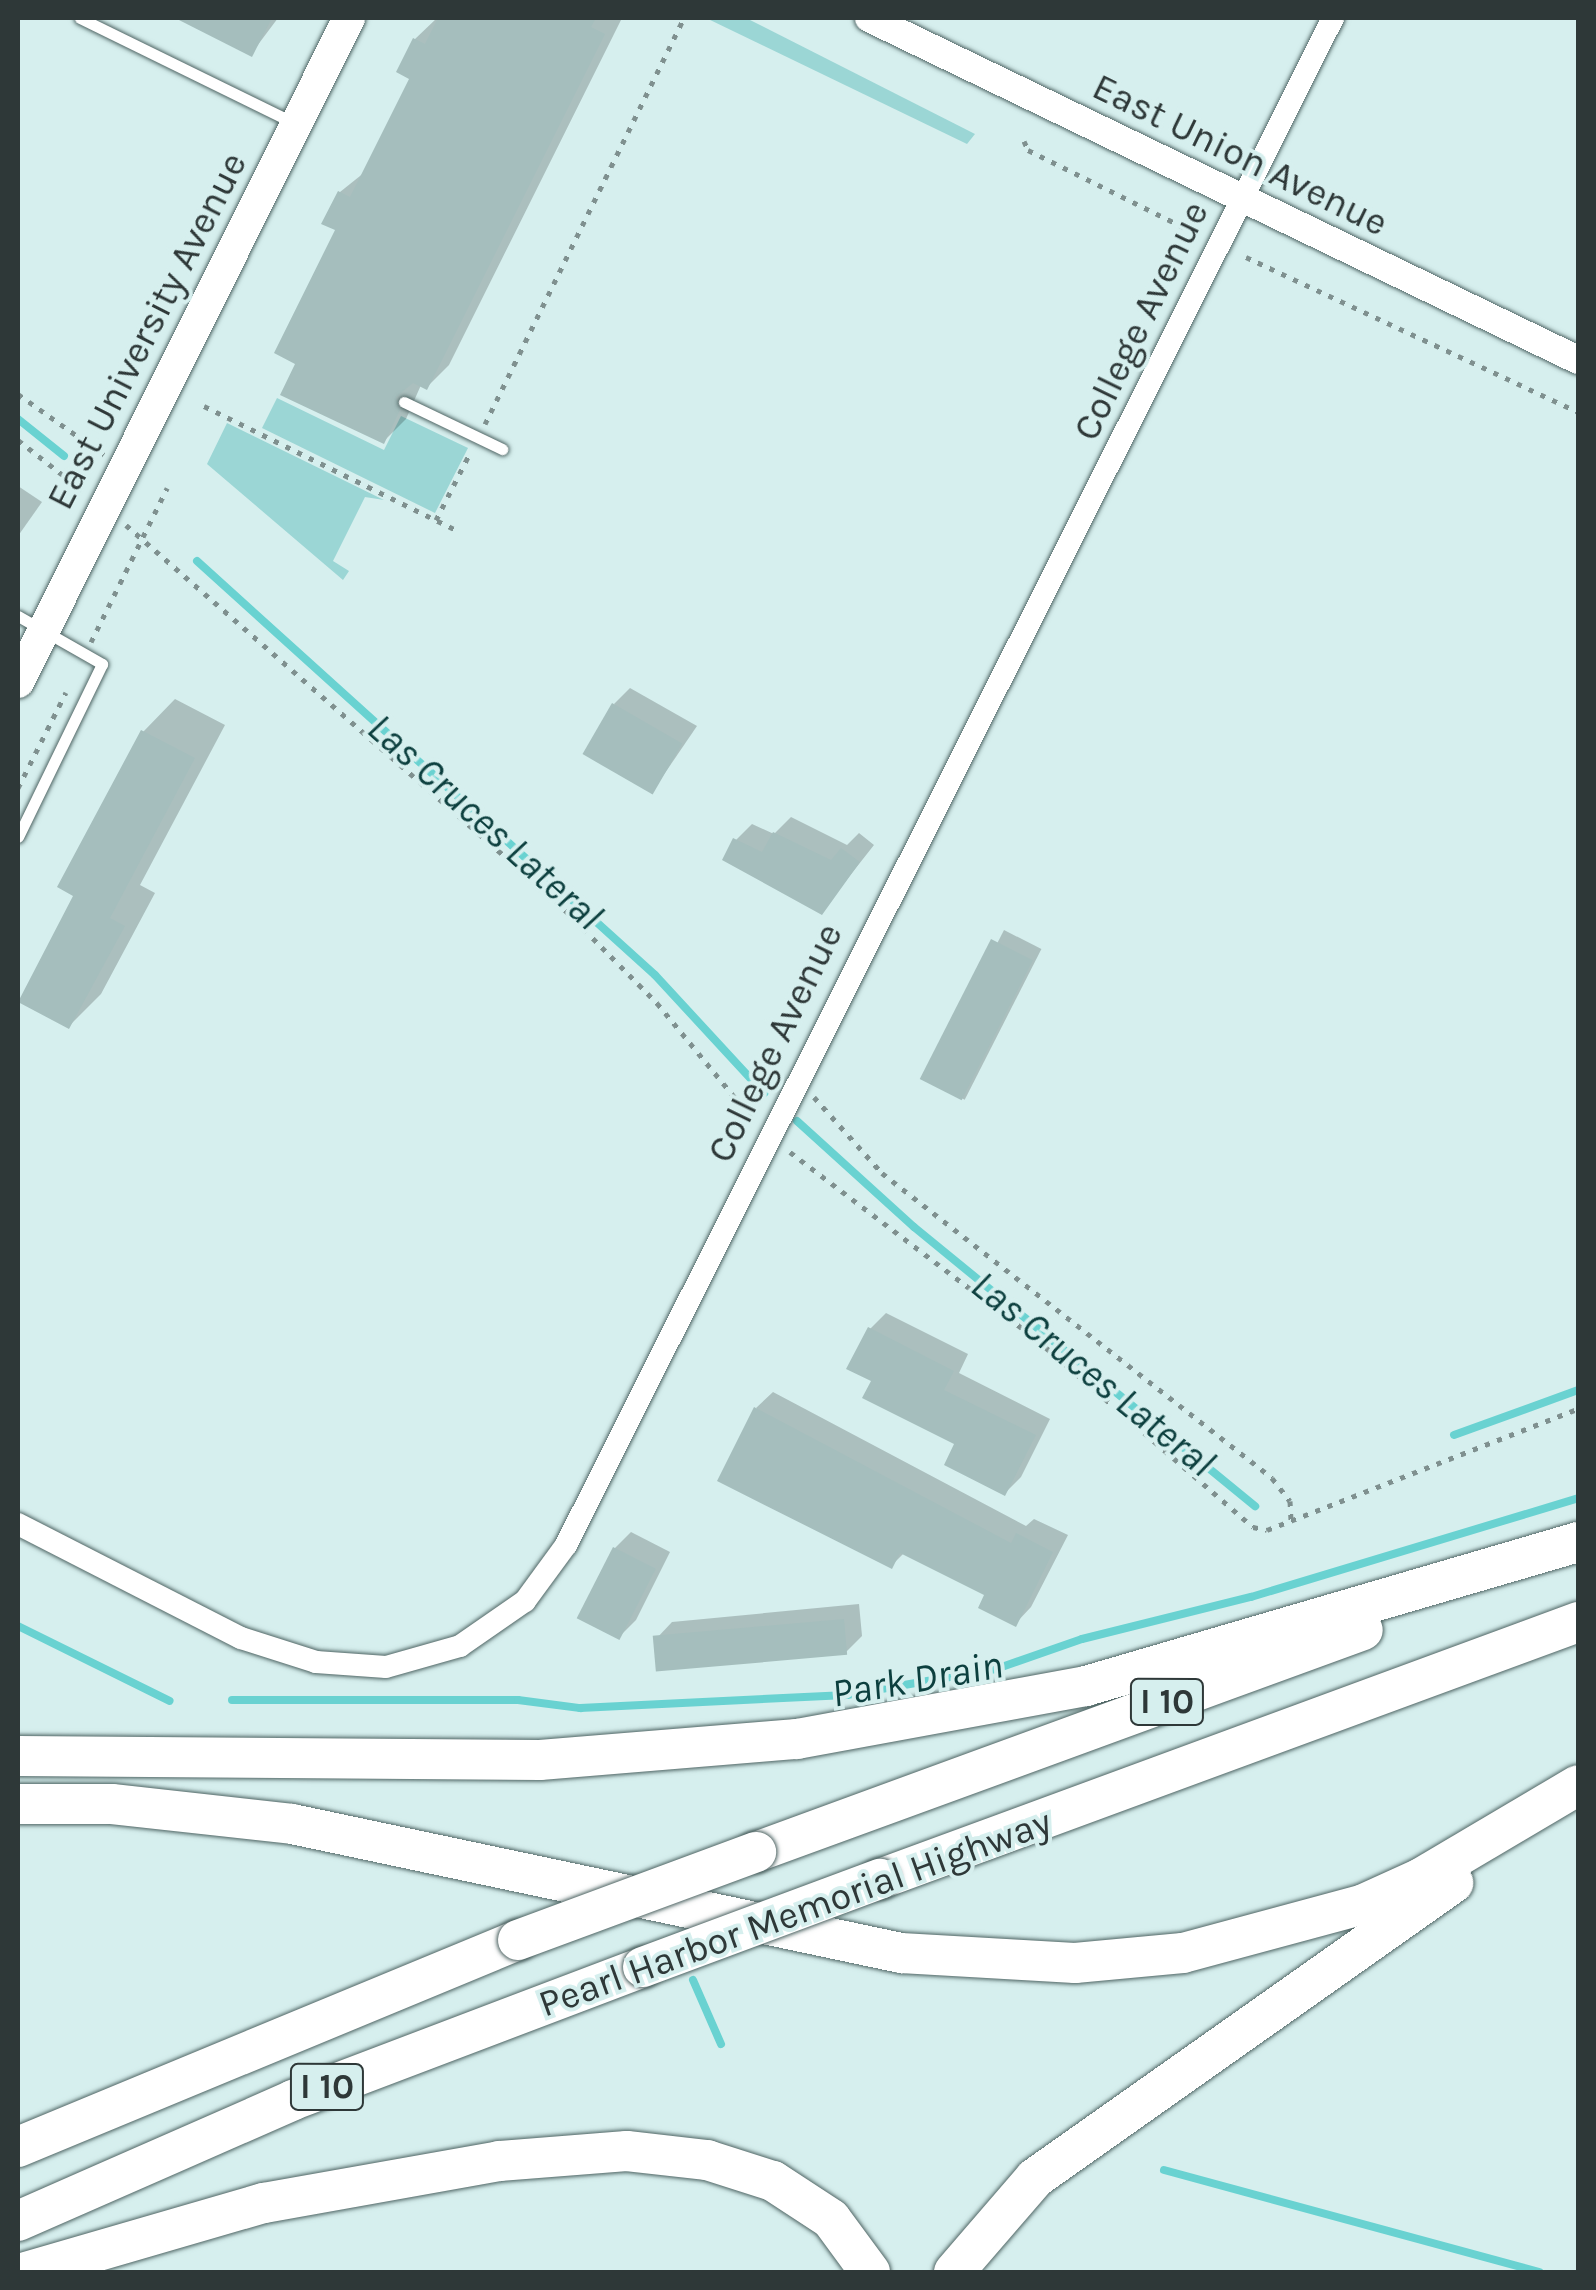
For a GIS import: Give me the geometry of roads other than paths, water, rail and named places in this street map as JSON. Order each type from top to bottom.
[{"type":"highway","points":[[18,1756],[540,1760],[797,1739],[1086,1686],[1578,1542]]},
{"type":"highway","name":"Pearl Harbor Memorial Highway","points":[[18,2147],[518,1940],[1578,1552]]},
{"type":"highway","name":"Pearl Harbor Memorial Highway","points":[[18,2221],[292,2100],[643,1966],[1578,1622]]},
{"type":"highway","points":[[18,1804],[109,1804],[292,1824],[901,1953],[1056,1963],[1183,1953],[1315,1920],[1421,1878],[1578,1785]]},
{"type":"highway","points":[[954,2272],[1035,2178],[1578,1794]]},
{"type":"highway","points":[[26,2272],[264,2203],[499,2162],[627,2151],[707,2160],[773,2182],[831,2219],[870,2272]]},
{"type":"main road","name":"East University Avenue","points":[[18,682],[30,624],[104,507],[349,18]]},
{"type":"street","name":"East Union Avenue","points":[[869,18],[1578,360]]},
{"type":"street","name":"College Avenue","points":[[18,1524],[242,1638],[316,1662],[386,1667],[460,1646],[525,1601],[566,1544],[768,1134],[1013,662],[1333,18]]},
{"type":"lane","points":[[80,18],[296,124]]},
{"type":"lane","points":[[404,402],[502,450]]},
{"type":"lane","points":[[18,836],[102,664],[30,624]]},
{"type":"waterway","name":"Las Cruces Lateral","points":[[18,419],[64,456]]},
{"type":"waterway","name":"Las Cruces Lateral","points":[[197,561],[655,975],[764,1093]]},
{"type":"waterway","name":"Las Cruces Lateral","points":[[797,1121],[914,1227],[1255,1506]]},
{"type":"waterway","points":[[1454,1435],[1578,1390]]},
{"type":"waterway","name":"Park Drain","points":[[232,1700],[518,1700],[580,1708],[847,1695],[996,1669],[1082,1639],[1251,1597],[1578,1498]]},
{"type":"waterway","name":"Park Drain","points":[[18,1626],[170,1701]]},
{"type":"waterway","points":[[693,1980],[721,2044]]},
{"type":"waterway","name":"Park Drain","points":[[1164,2170],[1539,2272]]}]
